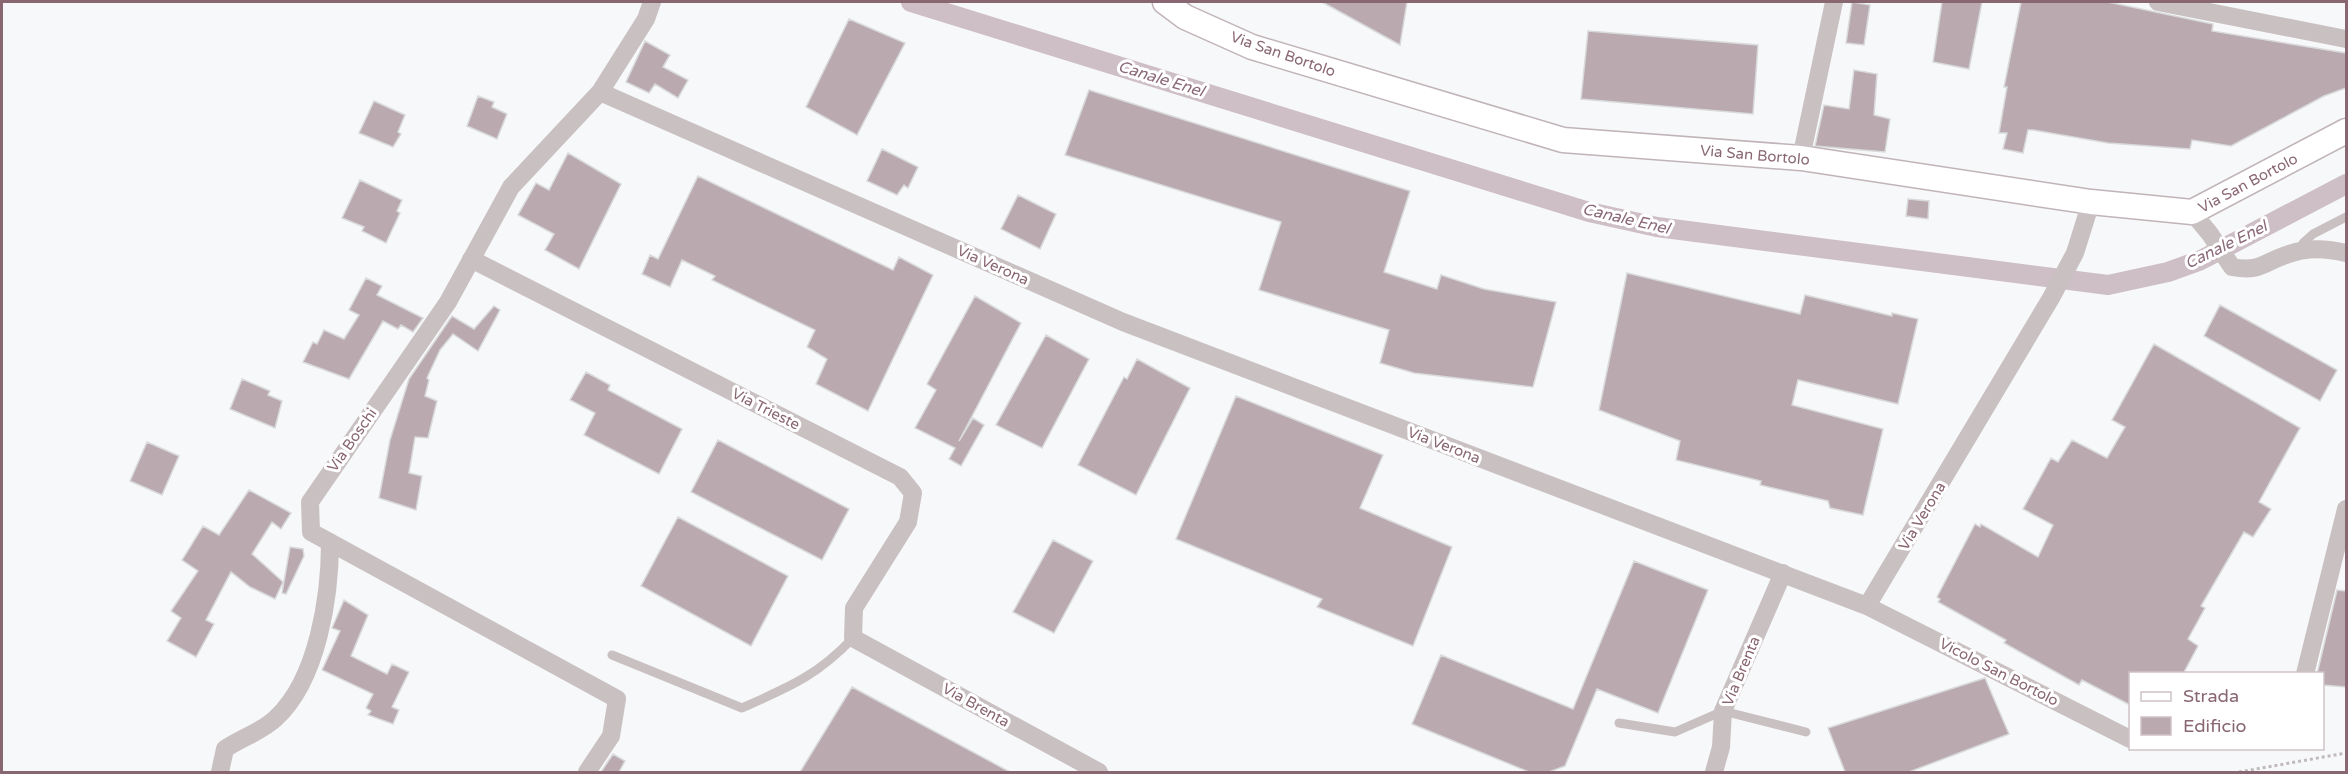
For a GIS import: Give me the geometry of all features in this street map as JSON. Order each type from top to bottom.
[{"type":"street","name":"Via Boschi","points":[[587,772],[611,736],[617,699],[311,532],[310,502],[448,302],[511,187],[600,92],[646,20],[652,2]]},
{"type":"street","name":"Via San Bortolo","points":[[1165,2],[1185,16],[1252,47],[1563,141],[1801,158],[2091,202],[2192,212],[2346,131]]},
{"type":"street","points":[[1801,158],[1834,2]]},
{"type":"street","points":[[2158,2],[2346,39]]},
{"type":"street","name":"Via Verona","points":[[600,92],[1123,322],[1868,606],[2051,297],[2075,253],[2091,202]]},
{"type":"street","points":[[2192,212],[2232,267],[2252,270],[2303,250],[2328,249],[2346,253]]},
{"type":"street","name":"Via Trieste","points":[[471,259],[900,477],[913,493],[908,522],[854,608],[853,638]]},
{"type":"street","points":[[2305,672],[2346,509]]},
{"type":"street","points":[[220,772],[225,748],[274,720],[286,709],[303,679],[330,582],[330,542]]},
{"type":"street","name":"Via Brenta","points":[[1714,772],[1721,747],[1723,711],[1783,573]]},
{"type":"street","name":"Vicolo San Bortolo","points":[[1868,606],[2129,738]]},
{"type":"street","name":"Via Brenta","points":[[853,638],[1099,772]]},
{"type":"lane","points":[[2303,250],[2303,243],[2313,234],[2346,217]]},
{"type":"lane","points":[[612,655],[742,708],[794,685],[830,663],[853,638]]},
{"type":"lane","points":[[1619,723],[1675,732],[1723,711],[1806,732]]},
{"type":"path","points":[[2239,772],[2346,753]]},
{"type":"building","points":[[1322,2],[1407,2],[1400,45]]},
{"type":"building","points":[[1852,2],[1870,5],[1864,45],[1846,43]]},
{"type":"building","points":[[1942,2],[1982,2],[1969,69],[1933,62]]},
{"type":"building","points":[[2021,2],[2108,2],[2213,24],[2212,31],[2346,53],[2346,88],[2324,96],[2231,146],[2192,140],[2190,149],[2108,143],[2028,130],[2023,153],[2003,149],[2007,133],[1999,133],[2007,87],[2004,87]]},
{"type":"building","points":[[849,19],[905,43],[857,135],[806,107]]},
{"type":"building","points":[[1588,31],[1758,45],[1753,114],[1581,99]]},
{"type":"building","points":[[645,41],[670,55],[663,67],[688,80],[678,98],[655,84],[649,93],[626,82]]},
{"type":"building","points":[[1854,70],[1877,74],[1874,115],[1890,119],[1885,152],[1815,146],[1824,105],[1849,109]]},
{"type":"building","points":[[1089,90],[1410,191],[1384,272],[1437,289],[1441,275],[1484,289],[1556,302],[1533,387],[1414,373],[1380,363],[1389,330],[1259,290],[1281,222],[1065,155]]},
{"type":"building","points":[[478,96],[494,102],[492,107],[507,114],[497,139],[467,126]]},
{"type":"building","points":[[374,101],[405,115],[398,132],[401,134],[393,147],[359,133]]},
{"type":"building","points":[[882,149],[918,167],[908,188],[904,185],[897,195],[867,181]]},
{"type":"building","points":[[568,153],[621,184],[579,269],[545,250],[554,234],[518,215],[536,183],[549,190]]},
{"type":"building","points":[[698,176],[893,270],[899,257],[933,275],[868,411],[816,384],[827,359],[807,347],[815,330],[712,280],[715,276],[682,260],[670,287],[642,274],[650,255],[658,259]]},
{"type":"building","points":[[360,180],[402,200],[397,211],[400,213],[386,243],[362,231],[364,227],[342,218]]},
{"type":"building","points":[[1018,195],[1056,214],[1040,249],[1001,229]]},
{"type":"building","points":[[1908,199],[1929,201],[1928,219],[1906,216]]},
{"type":"building","points":[[1627,273],[1800,314],[1805,295],[1892,316],[1892,313],[1918,319],[1898,404],[1798,380],[1792,405],[1883,429],[1863,515],[1830,508],[1828,501],[1760,485],[1761,481],[1676,460],[1680,441],[1599,410]]},
{"type":"building","points":[[366,278],[382,286],[377,295],[423,318],[413,332],[401,325],[398,329],[383,321],[349,379],[303,362],[313,342],[317,344],[324,330],[344,339],[359,315],[349,310]]},
{"type":"building","points":[[975,296],[1021,323],[959,441],[973,418],[984,425],[961,466],[949,459],[955,448],[915,428],[936,390],[927,384]]},
{"type":"building","points":[[2220,305],[2337,370],[2320,401],[2204,336]]},
{"type":"building","points":[[494,306],[500,310],[478,351],[453,334],[440,350],[427,378],[429,380],[425,396],[437,401],[428,438],[415,437],[409,473],[422,476],[416,510],[379,498],[390,440],[409,379],[452,316],[474,329]]},
{"type":"building","points":[[1046,335],[1089,359],[1042,448],[996,425]]},
{"type":"building","points":[[2154,344],[2300,428],[2259,502],[2271,509],[2253,537],[2244,532],[2201,606],[2205,608],[2188,639],[2198,646],[2184,672],[2129,672],[2129,704],[2082,680],[2079,685],[2004,643],[2006,640],[1938,602],[1940,599],[1937,597],[1975,524],[1980,527],[1981,524],[2038,557],[2053,525],[2023,509],[2051,458],[2058,462],[2072,440],[2107,458],[2125,427],[2112,420]]},
{"type":"building","points":[[1137,359],[1190,388],[1136,495],[1078,465],[1124,377],[1127,379]]},
{"type":"building","points":[[586,372],[610,385],[608,390],[682,429],[659,474],[584,435],[595,413],[570,400]]},
{"type":"building","points":[[242,379],[270,391],[268,395],[282,401],[275,428],[230,409]]},
{"type":"building","points":[[1236,396],[1383,455],[1360,508],[1452,547],[1413,646],[1317,607],[1322,599],[1176,539]]},
{"type":"building","points":[[718,440],[849,509],[822,560],[691,492]]},
{"type":"building","points":[[147,442],[179,456],[162,495],[130,481]]},
{"type":"building","points":[[249,490],[291,513],[281,529],[272,522],[252,554],[283,582],[275,599],[250,587],[231,572],[206,620],[214,624],[196,657],[167,641],[181,618],[171,611],[198,571],[182,560],[203,526],[219,535]]},
{"type":"building","points":[[678,517],[788,576],[751,646],[641,586]]},
{"type":"building","points":[[1053,540],[1093,561],[1054,633],[1013,612]]},
{"type":"building","points":[[290,547],[303,549],[304,556],[286,594],[282,593]]},
{"type":"building","points":[[1634,561],[1708,590],[1658,713],[1597,689],[1565,766],[1549,772],[1529,772],[1412,724],[1441,655],[1573,709]]},
{"type":"building","points":[[2337,590],[2346,591],[2346,687],[2324,685],[2324,672],[2317,672]]},
{"type":"building","points":[[344,600],[368,615],[351,656],[387,674],[392,664],[409,672],[392,707],[399,710],[393,724],[368,715],[371,711],[366,708],[373,694],[322,670],[340,631],[332,628]]},
{"type":"building","points":[[1985,678],[2009,734],[1909,772],[1845,772],[1828,728]]},
{"type":"building","points":[[852,687],[1010,772],[800,772]]},
{"type":"building","points":[[613,754],[625,761],[619,772],[601,772]]},
{"type":"waterway","name":"Canale Enel","points":[[911,2],[1589,212],[1657,227],[2108,285],[2168,272],[2201,260],[2346,184]]}]
